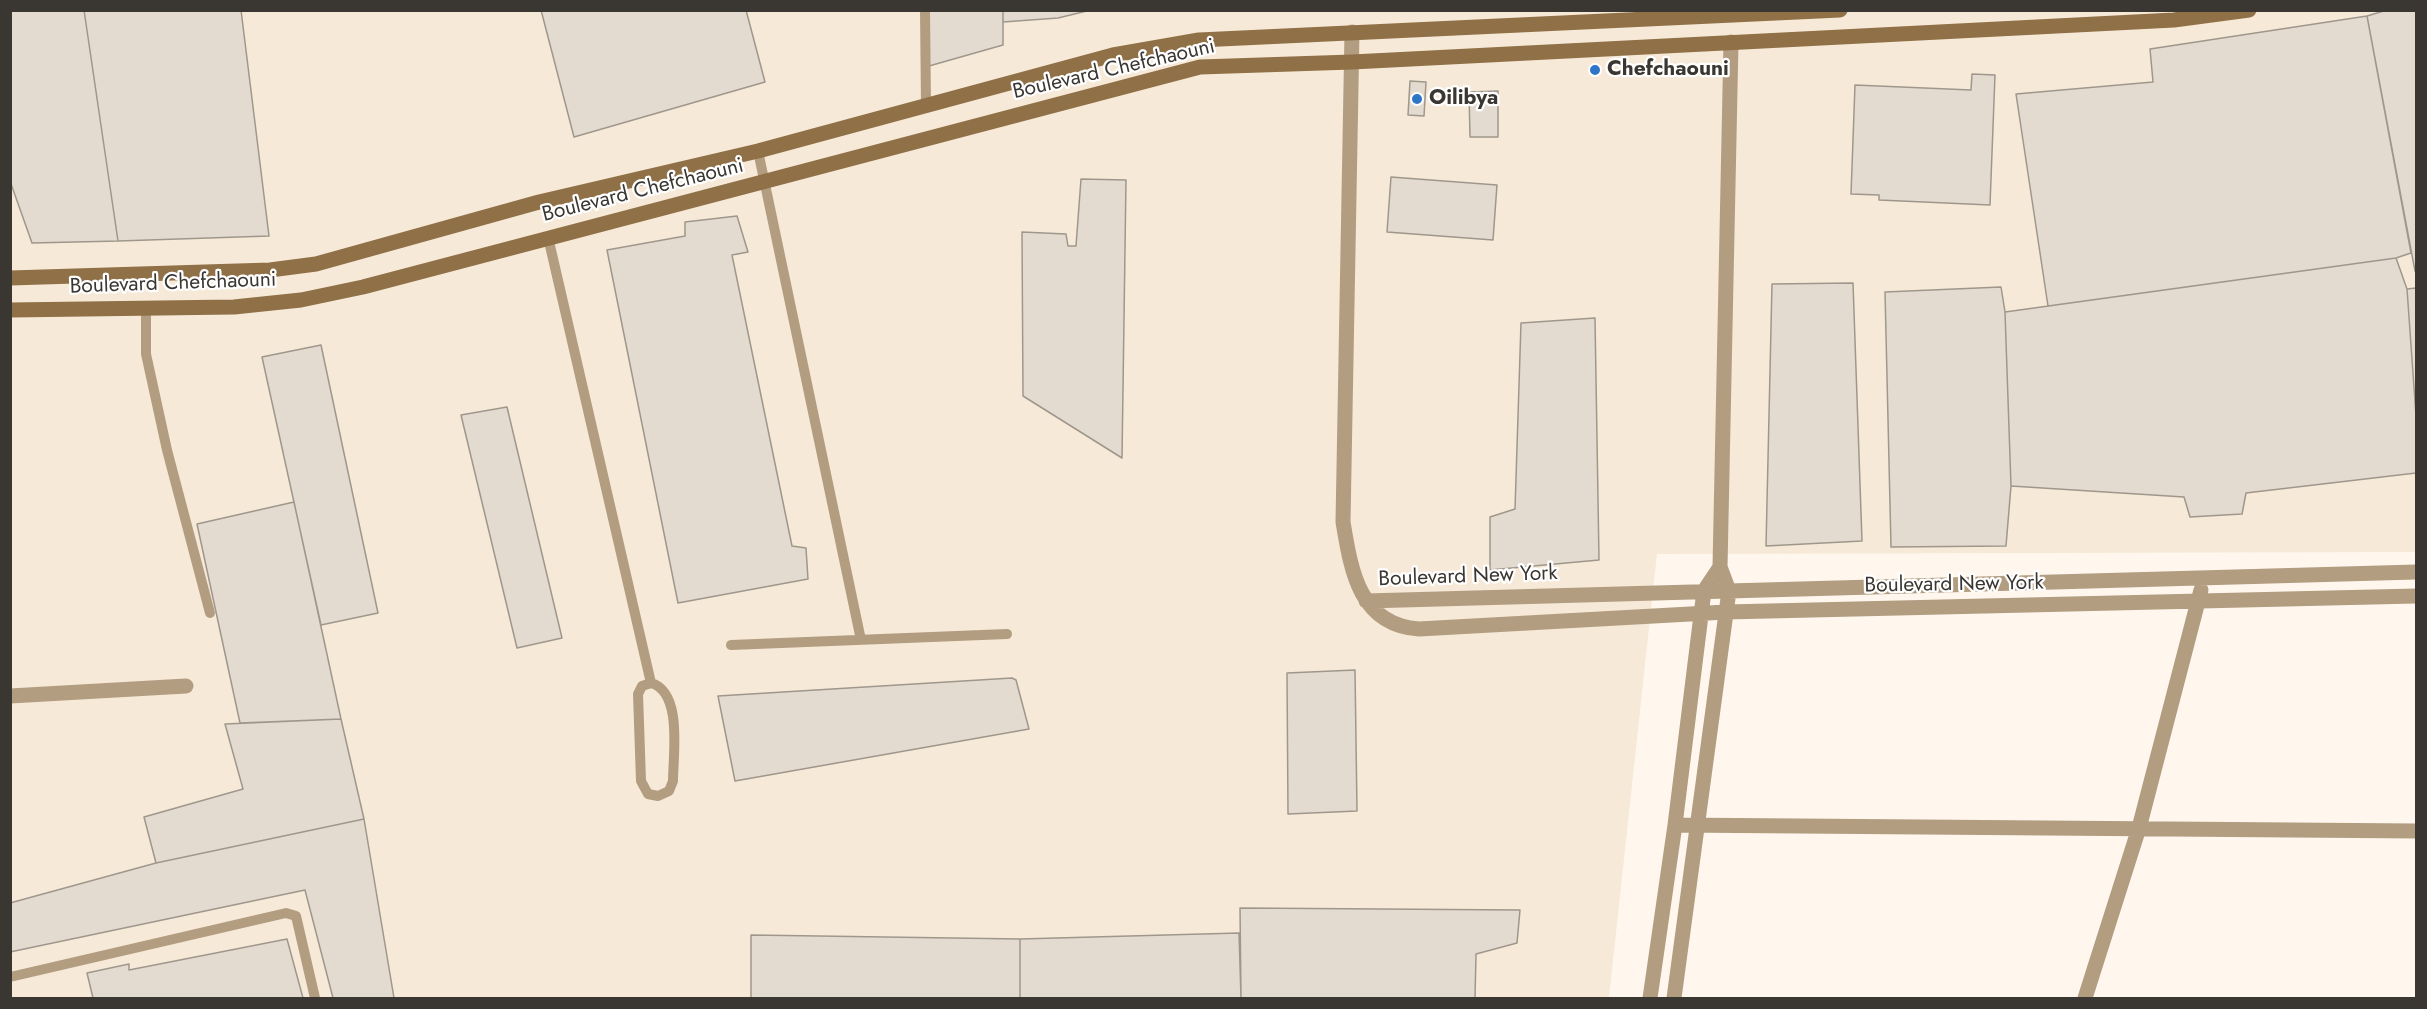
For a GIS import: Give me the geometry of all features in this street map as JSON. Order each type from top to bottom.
[{"type":"street","name":"Boulevard Chefchaouni","points":[[10,278],[270,270],[316,264],[539,202],[758,151],[1124,53],[1218,38],[1840,10]]},
{"type":"street","name":"Boulevard Chefchaouni","points":[[10,310],[234,308],[301,300],[363,287],[1200,67],[1352,62],[2174,20],[2249,10]]},
{"type":"street","points":[[1352,32],[1343,522],[1351,567],[1366,601]]},
{"type":"street","points":[[1674,999],[1729,591],[1720,567],[1731,42]]},
{"type":"street","points":[[1650,999],[1675,825],[1704,591],[1720,567]]},
{"type":"street","name":"Boulevard New York","points":[[1366,601],[2416,572]]},
{"type":"street","points":[[2085,999],[2139,828],[2203,579]]},
{"type":"street","name":"Boulevard New York","points":[[1366,601],[1378,614],[1394,624],[1419,629],[1726,612],[2416,596]]},
{"type":"street","points":[[10,696],[186,686]]},
{"type":"street","points":[[1675,825],[2416,831]]},
{"type":"lane","points":[[925,10],[926,106]]},
{"type":"lane","points":[[758,151],[861,640]]},
{"type":"lane","points":[[549,237],[651,683],[664,691],[673,708],[673,781],[669,791],[658,796],[648,794],[641,781],[638,694],[642,686],[651,683]]},
{"type":"lane","points":[[146,308],[146,354],[167,450],[210,613]]},
{"type":"lane","points":[[731,645],[1007,634]]},
{"type":"lane","points":[[10,977],[286,913],[296,916],[315,999]]},
{"type":"shaded area","points":[[10,11],[2416,11],[2416,552],[1657,554],[1609,998],[11,998]]},
{"type":"building","points":[[10,10],[84,10],[118,241],[32,243],[10,181]]},
{"type":"building","points":[[84,10],[241,10],[269,236],[118,241]]},
{"type":"building","points":[[541,10],[746,10],[765,82],[574,137]]},
{"type":"building","points":[[929,10],[1003,10],[1003,45],[929,66]]},
{"type":"building","points":[[1003,10],[1091,10],[1058,18],[1003,22]]},
{"type":"building","points":[[2387,10],[2416,10],[2416,271],[2367,16]]},
{"type":"building","points":[[2367,16],[2411,253],[2396,258],[2048,306],[2016,94],[2153,82],[2150,49]]},
{"type":"building","points":[[1972,74],[1995,75],[1990,205],[1879,200],[1879,195],[1851,194],[1855,85],[1971,90]]},
{"type":"building","name":"Oilibya","points":[[1410,81],[1426,82],[1424,116],[1408,115]]},
{"type":"building","points":[[1498,91],[1498,137],[1470,137],[1469,92]]},
{"type":"building","points":[[1391,177],[1497,185],[1493,240],[1387,232]]},
{"type":"building","points":[[1081,179],[1126,180],[1122,458],[1023,396],[1022,232],[1066,234],[1068,246],[1076,246]]},
{"type":"building","points":[[737,216],[748,252],[732,255],[792,546],[806,548],[808,579],[678,603],[607,250],[685,236],[685,222]]},
{"type":"building","points":[[2396,258],[2407,289],[2416,416],[2416,473],[2246,493],[2242,514],[2190,517],[2184,497],[2011,486],[2005,312]]},
{"type":"building","points":[[1853,283],[1862,541],[1766,546],[1772,284]]},
{"type":"building","points":[[2001,287],[2005,312],[2011,486],[2006,546],[1891,547],[1885,292]]},
{"type":"building","points":[[2416,288],[2416,416],[2407,289]]},
{"type":"building","points":[[1595,318],[1599,560],[1490,570],[1490,517],[1515,509],[1521,323]]},
{"type":"building","points":[[321,345],[378,613],[321,625],[262,357]]},
{"type":"building","points":[[507,407],[562,638],[517,648],[461,415]]},
{"type":"building","points":[[294,502],[341,719],[240,723],[197,524]]},
{"type":"building","points":[[1355,670],[1357,811],[1288,814],[1287,673]]},
{"type":"building","points":[[1012,678],[1016,680],[1029,729],[735,781],[718,696]]},
{"type":"building","points":[[341,719],[364,819],[156,863],[144,817],[243,789],[225,724]]},
{"type":"building","points":[[364,819],[394,998],[333,998],[305,890],[10,952],[10,903],[156,863]]},
{"type":"building","points":[[1240,908],[1520,910],[1517,943],[1476,954],[1475,998],[1241,998]]},
{"type":"building","points":[[1239,933],[1241,998],[1020,998],[1020,939]]},
{"type":"building","points":[[751,935],[1020,939],[1020,998],[751,998]]},
{"type":"building","points":[[287,939],[303,998],[93,998],[87,973],[129,964],[129,970]]},
{"type":"place","name":"Chefchaouni","points":[[1595,70]]},
{"type":"place","name":"Oilibya","points":[[1417,99]]}]
